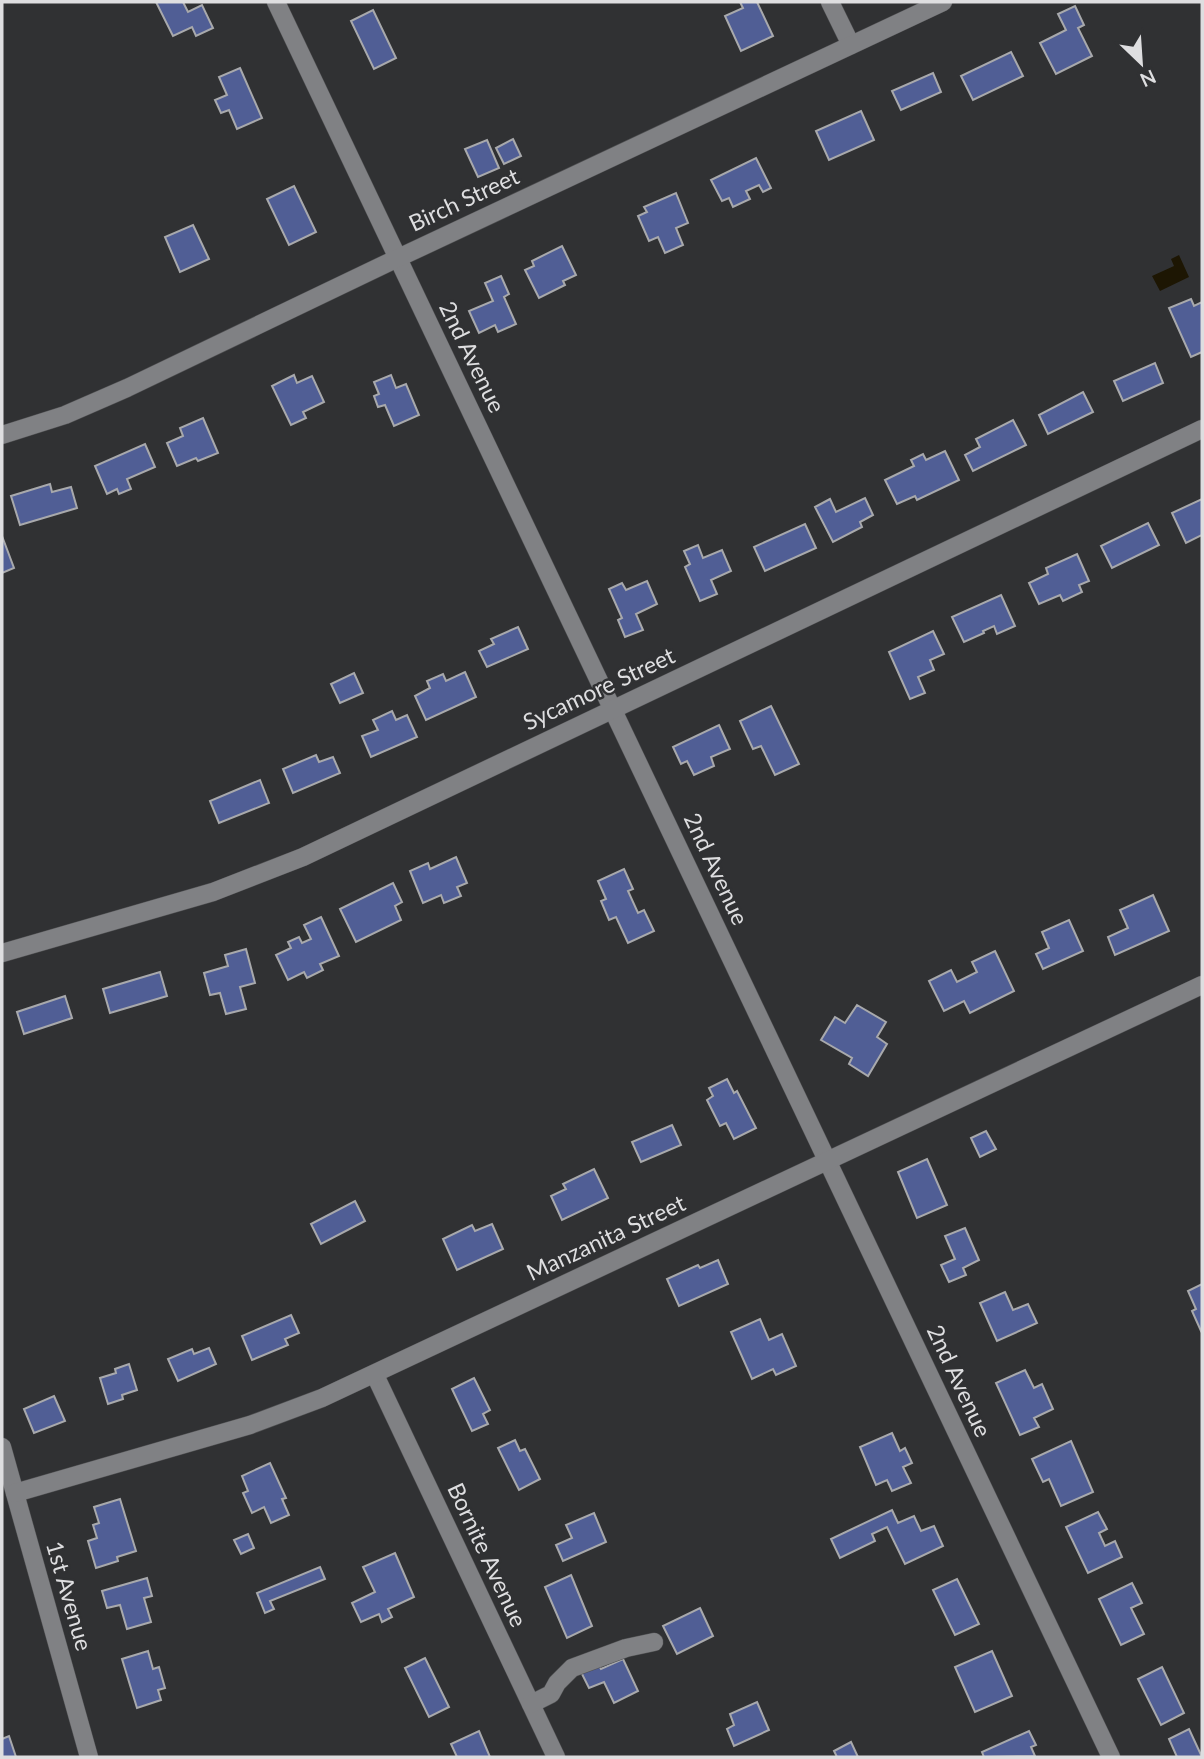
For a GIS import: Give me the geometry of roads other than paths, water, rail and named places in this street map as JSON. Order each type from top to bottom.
[{"type":"street","name":"2nd Avenue","points":[[276,2],[1111,1757]]},
{"type":"street","points":[[830,2],[851,45]]},
{"type":"street","name":"Birch Street","points":[[2,435],[92,404],[943,2]]},
{"type":"street","name":"Sycamore Street","points":[[2,953],[213,892],[273,869],[1202,429]]},
{"type":"street","name":"Manzanita Street","points":[[15,1493],[300,1408],[1202,985]]},
{"type":"street","name":"Bornite Avenue","points":[[374,1374],[556,1757]]},
{"type":"street","name":"1st Avenue","points":[[2,1447],[89,1757]]},
{"type":"street","points":[[531,1704],[551,1693],[572,1668],[626,1648],[654,1642]]}]
